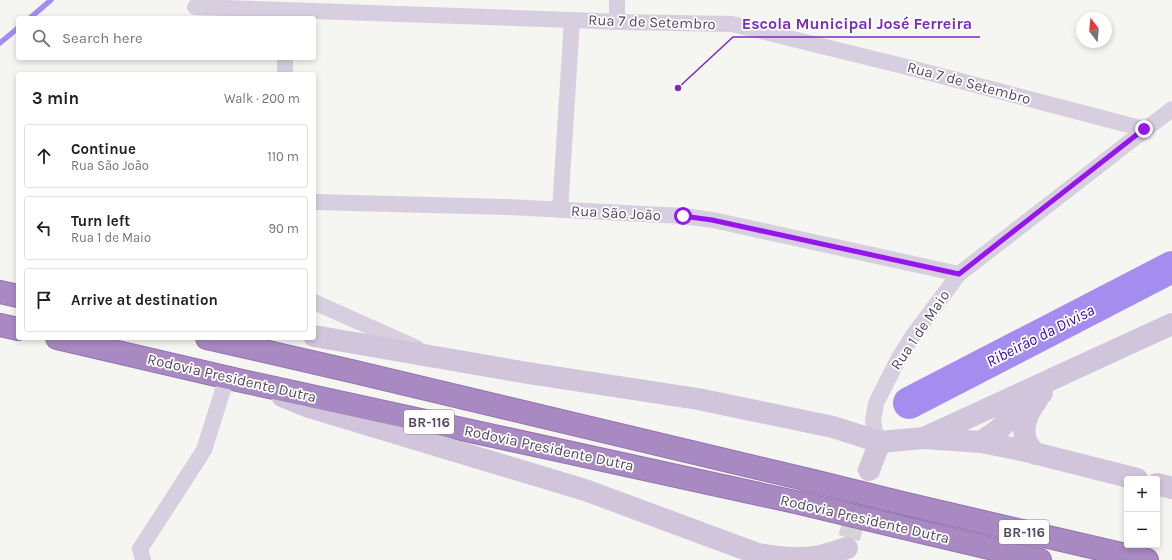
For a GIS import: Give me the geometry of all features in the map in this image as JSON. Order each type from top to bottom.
[{"type":"highway","points":[[0,292],[16,296]]},
{"type":"highway","points":[[0,325],[16,329]]},
{"type":"highway","name":"Rodovia Presidente Dutra","points":[[66,340],[234,379],[800,504],[1040,560]]},
{"type":"highway","name":"Rodovia Presidente Dutra","points":[[216,340],[1147,560]]},
{"type":"main road","points":[[0,286],[16,288]]},
{"type":"main road","points":[[924,438],[1172,324]]},
{"type":"main road","points":[[316,336],[408,351],[440,358],[698,399],[833,427],[880,442],[924,438],[981,442],[1013,448],[1125,476]]},
{"type":"main road","points":[[981,442],[998,430],[1015,414],[1066,373]]},
{"type":"main road","points":[[234,379],[309,407],[585,490],[758,554],[777,558],[803,559],[850,549]]},
{"type":"main road","points":[[1036,454],[1027,441],[1024,432],[1028,413],[1043,393]]},
{"type":"main road","points":[[868,470],[880,442]]},
{"type":"main road","points":[[1160,485],[1172,488]]},
{"type":"street","points":[[617,22],[618,0]]},
{"type":"street","name":"Rua 7 de Setembro","points":[[195,7],[286,9],[617,22],[732,24],[907,67],[1144,129]]},
{"type":"street","points":[[560,210],[572,20]]},
{"type":"street","points":[[285,60],[285,72]]},
{"type":"street","name":"Rua 1 de Maio","points":[[880,442],[875,431],[873,421],[879,396],[900,356],[914,334],[959,274],[1144,129],[1172,109]]},
{"type":"street","name":"Rua São João","points":[[316,202],[508,207],[683,216],[712,220],[959,274]]},
{"type":"street","points":[[316,303],[440,358]]},
{"type":"street","points":[[143,560],[140,549],[204,450],[234,379]]},
{"type":"waterway","points":[[32,16],[51,0]]},
{"type":"waterway","points":[[0,43],[16,30]]},
{"type":"waterway","name":"Ribeirão da Divisa","points":[[909,403],[1172,267]]},
{"type":"tunnel","points":[[849,538],[869,470]]},
{"type":"place","name":"Escola Municipal José Ferreira","points":[[678,88]]},
{"type":"route","points":[[683,216],[712,220],[959,274],[1144,129]]}]
